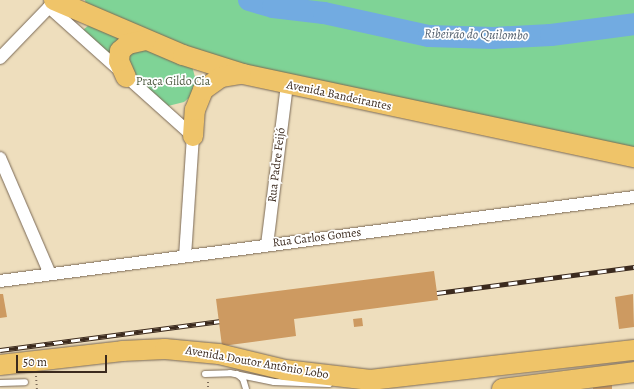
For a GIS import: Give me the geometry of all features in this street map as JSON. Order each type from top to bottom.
[{"type":"main road","name":"Avenida Bandeirantes","points":[[52,2],[183,55],[243,74],[288,85],[634,157]]},
{"type":"main road","points":[[126,76],[119,61],[120,51],[128,44],[146,40]]},
{"type":"main road","points":[[193,136],[196,105],[206,87],[221,77],[243,74]]},
{"type":"main road","name":"Avenida Doutor Antônio Lobo","points":[[0,365],[122,351],[165,349],[219,354],[285,370],[370,380],[434,381],[627,351]]},
{"type":"main road","points":[[502,389],[627,378],[627,351]]},
{"type":"street","points":[[0,58],[52,2],[126,76],[193,136],[185,256]]},
{"type":"street","name":"Rua Padre Feijó","points":[[267,245],[288,85]]},
{"type":"street","points":[[0,158],[50,274]]},
{"type":"street","name":"Rua Carlos Gomes","points":[[0,281],[634,197]]},
{"type":"lane","points":[[205,374],[237,374],[274,382],[314,385],[370,380]]},
{"type":"lane","points":[[237,374],[243,379],[246,389]]},
{"type":"lane","points":[[0,383],[25,382]]},
{"type":"green space","points":[[85,0],[634,0],[634,152],[281,75],[173,44],[86,4]]},
{"type":"green space","name":"Praça Gildo Cia","points":[[89,25],[192,66],[196,81],[190,97],[184,102],[168,106],[83,30]]},
{"type":"building","points":[[434,271],[438,300],[294,319],[296,336],[222,346],[216,299]]},
{"type":"building","points":[[0,294],[3,294],[7,317],[0,318]]},
{"type":"building","points":[[633,294],[634,327],[619,329],[615,297]]},
{"type":"building","points":[[362,318],[363,326],[354,327],[353,319]]},
{"type":"building","points":[[612,383],[612,389],[593,389],[593,385]]},
{"type":"waterway","name":"Ribeirão do Quilombo","points":[[249,0],[273,7],[324,13],[429,36],[493,38],[551,35],[634,24]]},
{"type":"railway","points":[[437,293],[634,267]]},
{"type":"railway","points":[[0,350],[219,321]]}]
